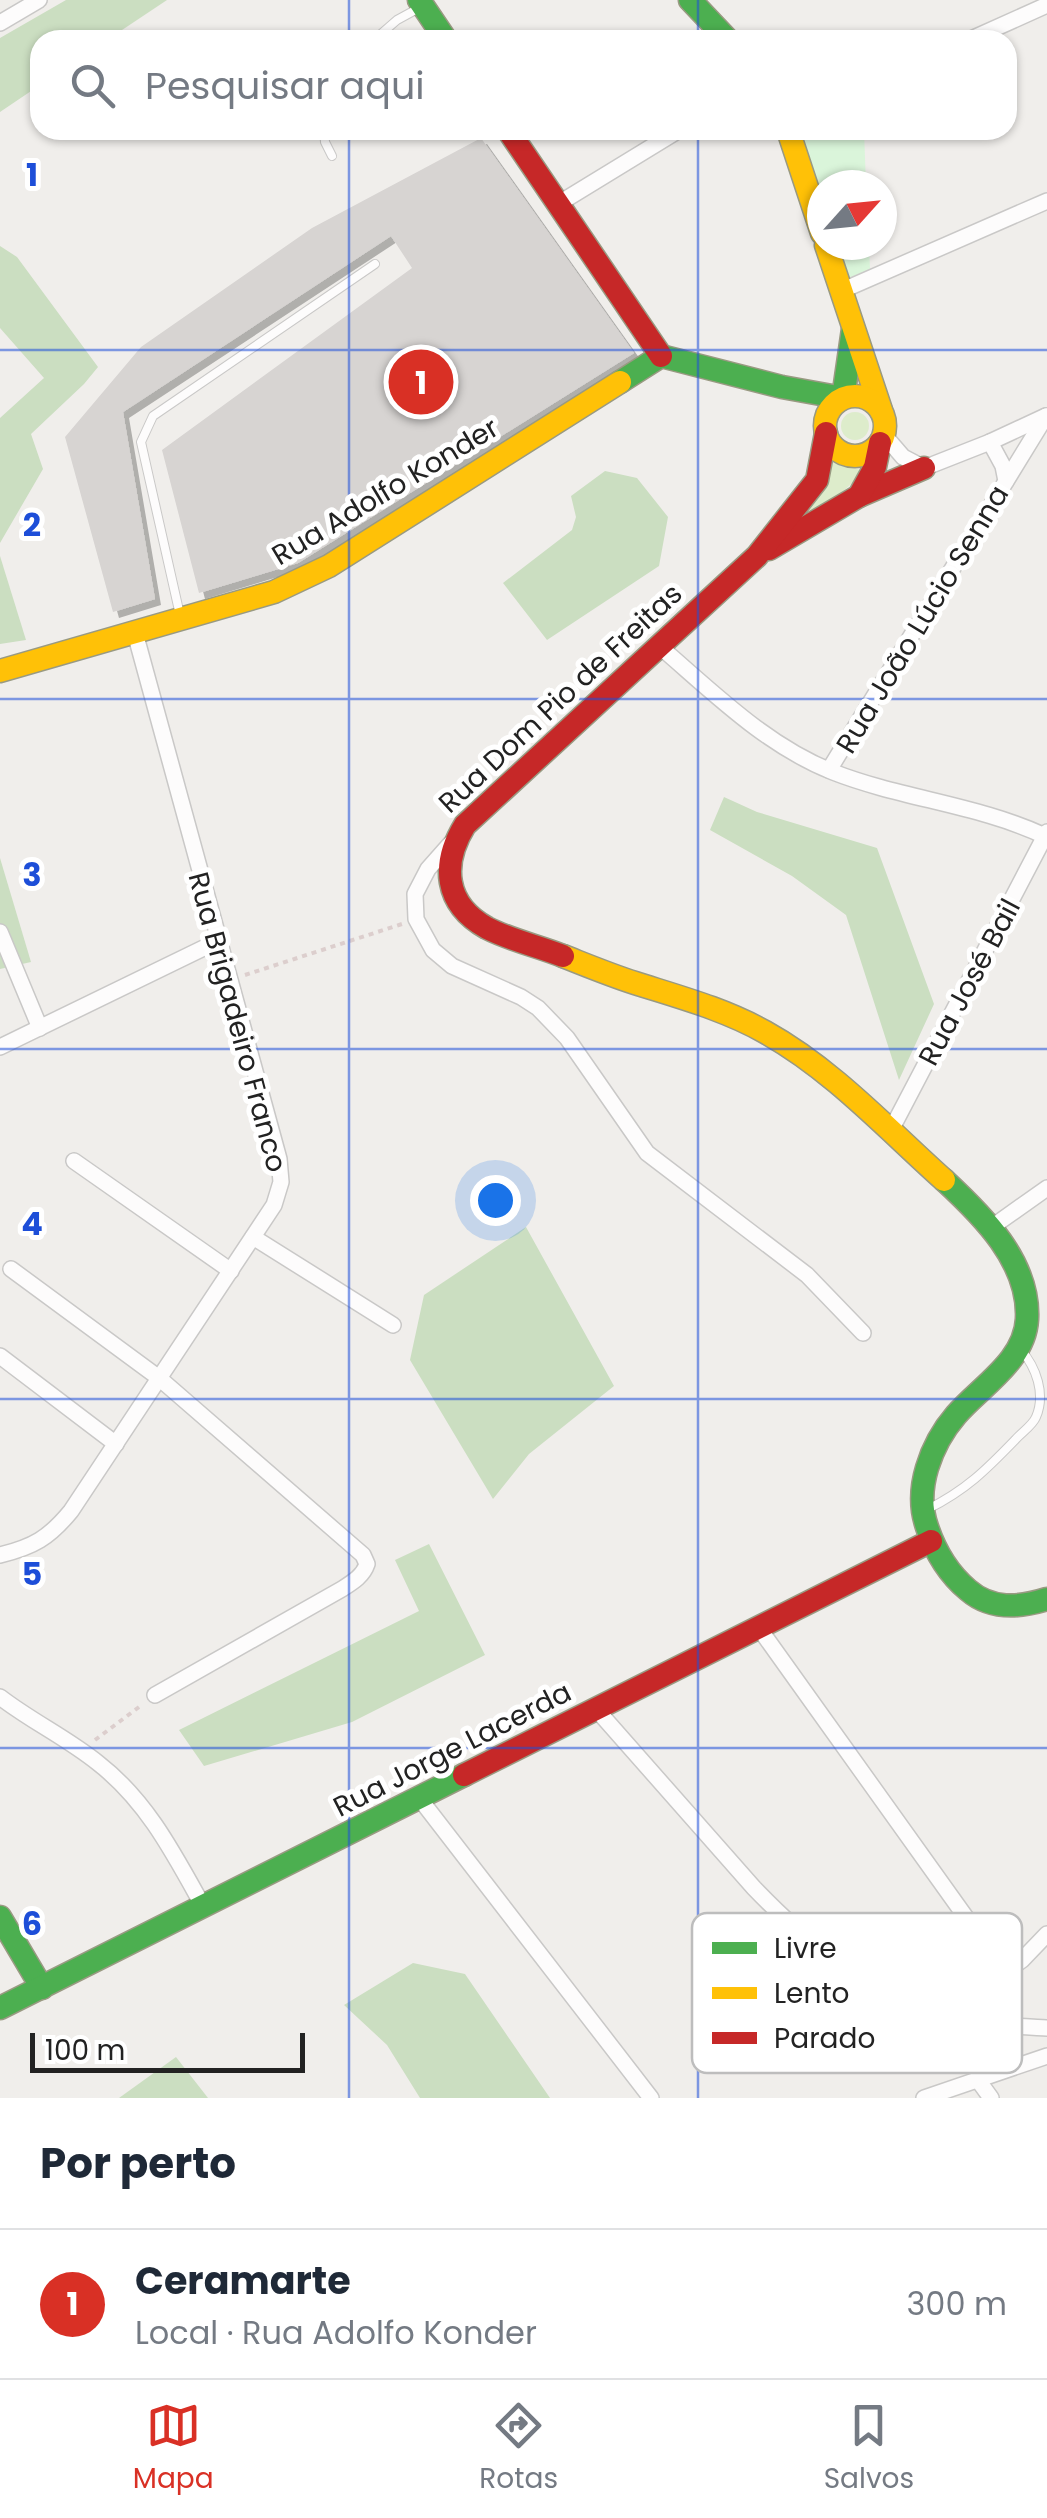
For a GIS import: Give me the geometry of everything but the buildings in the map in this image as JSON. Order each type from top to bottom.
[{"type":"main road","points":[[690,0],[718,30]]},
{"type":"main road","points":[[421,3],[439,30]]},
{"type":"main road","points":[[515,140],[661,356],[843,398]]},
{"type":"main road","points":[[791,140],[807,188]]},
{"type":"main road","points":[[831,260],[885,427],[875,467],[859,496]]},
{"type":"main road","points":[[843,398],[853,328]]},
{"type":"main road","name":"Rua Adolfo Konder","points":[[0,671],[274,592],[314,575],[661,356]]},
{"type":"main road","points":[[782,387],[826,428]]},
{"type":"main road","points":[[881,410],[868,398],[843,398],[828,412],[826,428],[830,442],[845,454],[864,454],[882,439]]},
{"type":"main road","name":"Rua Dom Pio de Freitas","points":[[826,428],[824,457],[816,480],[757,556],[483,807],[454,840],[450,876],[454,894],[476,922],[630,982],[742,1020],[802,1056],[992,1227],[1004,1244],[1037,1321],[1003,1367],[944,1430],[930,1455],[922,1484],[922,1512],[931,1541],[944,1564],[975,1597],[995,1605],[1016,1607],[1047,1599]]},
{"type":"main road","name":"Rua Dom Pio de Freitas","points":[[757,556],[859,496],[924,468]]},
{"type":"main road","name":"Rua Jorge Lacerda","points":[[0,2008],[931,1541]]},
{"type":"main road","points":[[0,1917],[42,1988]]},
{"type":"street","points":[[0,23],[39,0]]},
{"type":"street","points":[[991,30],[1047,5]]},
{"type":"street","points":[[558,204],[664,140]]},
{"type":"street","points":[[841,291],[1047,201]]},
{"type":"street","points":[[882,439],[924,468],[1047,416]]},
{"type":"street","name":"Rua João Lúcio Senna","points":[[829,770],[1047,416]]},
{"type":"street","points":[[990,442],[1006,481]]},
{"type":"street","name":"Rua Brigadeiro Franco","points":[[0,1555],[34,1545],[60,1524],[279,1194],[281,1170],[135,633]]},
{"type":"street","points":[[658,645],[756,728],[790,751],[829,770],[1046,835]]},
{"type":"street","name":"Rua José Bail","points":[[890,1132],[1046,835]]},
{"type":"street","points":[[454,840],[428,869],[415,894],[416,919],[427,942],[452,966],[521,996],[554,1023],[646,1153],[806,1274],[863,1333]]},
{"type":"street","points":[[0,932],[40,1028]]},
{"type":"street","points":[[0,1048],[218,941]]},
{"type":"street","points":[[74,1161],[231,1270]]},
{"type":"street","points":[[992,1227],[1047,1188]]},
{"type":"street","points":[[253,1237],[392,1325]]},
{"type":"street","points":[[10,1269],[160,1378],[363,1555],[367,1564],[342,1589],[155,1695]]},
{"type":"street","points":[[0,1356],[116,1444]]},
{"type":"street","points":[[759,1628],[963,1913]]},
{"type":"street","points":[[0,1697],[116,1777],[168,1842],[204,1908]]},
{"type":"street","points":[[597,1710],[779,1913]]},
{"type":"street","points":[[420,1799],[651,2098]]},
{"type":"street","points":[[1022,1960],[1047,1934]]},
{"type":"street","points":[[1022,2026],[1047,2028]]},
{"type":"street","points":[[1022,2065],[1047,2056]]},
{"type":"street","points":[[924,2098],[998,2073]]},
{"type":"street","points":[[978,2080],[992,2098]]},
{"type":"lane","points":[[386,30],[421,3]]},
{"type":"lane","points":[[325,140],[332,156]]},
{"type":"lane","points":[[181,620],[141,442],[153,416],[375,264]]},
{"type":"lane","points":[[922,1512],[976,1480],[1036,1418],[1039,1382],[1033,1363],[1018,1347]]},
{"type":"path","points":[[230,980],[416,919]]},
{"type":"path","points":[[82,1750],[155,1695]]},
{"type":"green space","points":[[66,0],[167,0],[122,30],[30,30],[30,92],[0,112],[0,38]]},
{"type":"green space","points":[[800,140],[864,140],[865,170],[810,170]]},
{"type":"green space","points":[[0,246],[17,257],[98,367],[31,434],[43,469],[0,543],[0,418],[44,378],[0,328]]},
{"type":"green space","points":[[840,260],[870,260],[870,269],[846,279]]},
{"type":"green space","points":[[855,412],[865,416],[869,426],[865,436],[855,440],[845,436],[841,426],[845,416]]},
{"type":"green space","points":[[834,462],[863,471],[838,495],[788,525],[821,487]]},
{"type":"green space","points":[[605,471],[637,478],[668,517],[659,566],[547,640],[503,583],[572,530],[576,517],[571,496]]},
{"type":"green space","points":[[0,556],[26,640],[0,644]]},
{"type":"green space","points":[[724,797],[757,812],[877,848],[934,1004],[899,1080],[846,915],[792,876],[710,830]]},
{"type":"green space","points":[[0,858],[31,962],[0,969]]},
{"type":"green space","points":[[526,1227],[614,1386],[529,1454],[493,1499],[410,1360],[424,1295]]},
{"type":"green space","points":[[429,1544],[485,1655],[352,1722],[204,1766],[179,1730],[419,1611],[395,1560]]},
{"type":"green space","points":[[413,1963],[465,1974],[550,2098],[420,2098],[387,2045],[344,2005]]},
{"type":"green space","points":[[176,2057],[208,2098],[119,2098]]},
{"type":"traffic: fast","points":[[419,0],[439,30]]},
{"type":"traffic: fast","points":[[690,0],[718,30]]},
{"type":"traffic: fast","points":[[620,382],[661,356],[843,398],[853,329]]},
{"type":"traffic: fast","points":[[944,1180],[988,1224],[1012,1259],[1021,1278],[1027,1319],[1019,1348],[956,1415],[935,1446],[923,1483],[925,1520],[943,1562],[977,1596],[1006,1605],[1047,1599]]},
{"type":"traffic: fast","points":[[0,2008],[464,1775]]},
{"type":"traffic: fast","points":[[0,1917],[42,1988]]},
{"type":"traffic: slow","points":[[791,140],[807,188]]},
{"type":"traffic: slow","points":[[831,260],[881,410]]},
{"type":"traffic: slow","points":[[0,671],[274,592],[329,566],[620,382]]},
{"type":"traffic: slow","points":[[855,396],[876,405],[885,426],[876,447],[855,456],[834,447],[825,426],[834,405],[855,396]]},
{"type":"traffic: slow","points":[[563,956],[717,1010],[765,1032],[836,1082],[944,1180]]},
{"type":"traffic: jam","points":[[515,140],[661,356]]},
{"type":"traffic: jam","points":[[563,956],[487,928],[462,907],[451,882],[457,840],[465,825],[757,556],[817,480],[826,433]]},
{"type":"traffic: jam","points":[[769,549],[859,496],[875,467],[880,443]]},
{"type":"traffic: jam","points":[[859,496],[924,468]]},
{"type":"traffic: jam","points":[[464,1775],[931,1541]]},
{"type":"place","name":"Ceramarte","points":[[421,382]]}]
